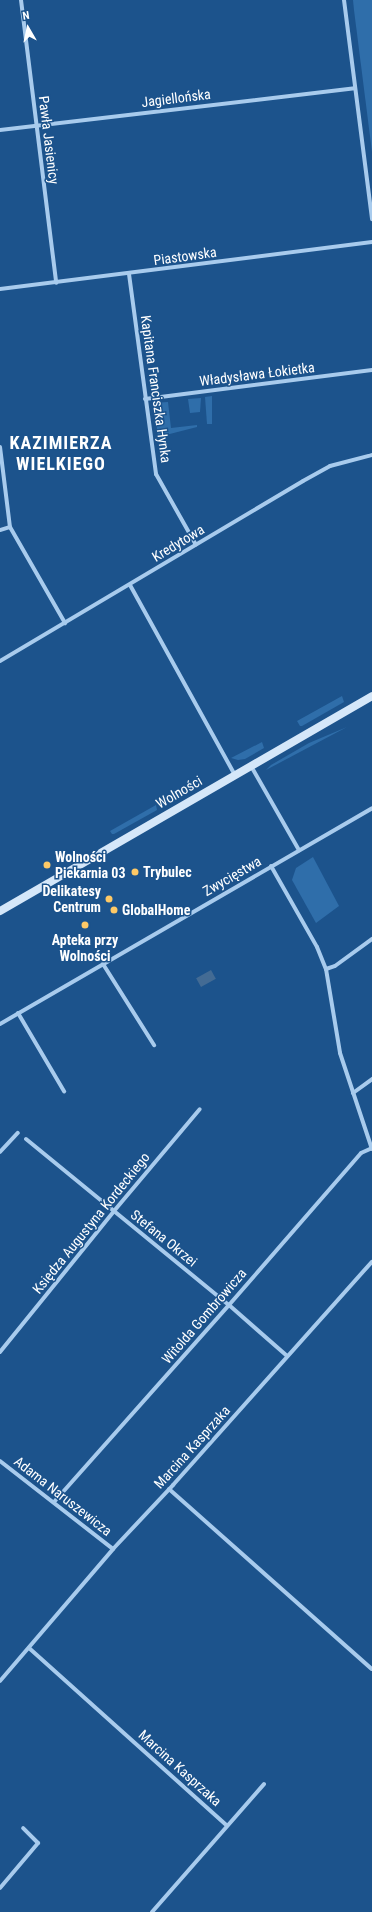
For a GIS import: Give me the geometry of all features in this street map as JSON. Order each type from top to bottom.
[{"type":"main road","name":"Wolności","points":[[0,911],[372,696]]},
{"type":"street","name":"Pawła Jasienicy","points":[[20,0],[56,283]]},
{"type":"street","points":[[344,0],[372,219]]},
{"type":"street","name":"Jagiellońska","points":[[0,130],[355,88]]},
{"type":"street","name":"Piastowska","points":[[0,289],[129,274],[372,242]]},
{"type":"street","name":"Kapitana Franciszka Hynka","points":[[129,274],[156,474],[196,545]]},
{"type":"street","name":"Władysława Łokietka","points":[[145,399],[372,370]]},
{"type":"street","points":[[0,447],[10,527],[65,623]]},
{"type":"street","name":"Kredytowa","points":[[0,661],[330,466],[372,455]]},
{"type":"street","points":[[0,530],[10,527]]},
{"type":"street","points":[[130,585],[235,775]]},
{"type":"street","points":[[251,766],[299,850]]},
{"type":"street","name":"Zwycięstwa","points":[[0,1024],[372,808]]},
{"type":"street","points":[[271,866],[317,947],[326,969],[340,1053],[372,1148]]},
{"type":"street","points":[[326,969],[334,966],[372,939]]},
{"type":"street","points":[[103,964],[154,1045]]},
{"type":"street","points":[[18,1013],[64,1091]]},
{"type":"street","points":[[353,1093],[372,1079]]},
{"type":"street","name":"Księdza Augustyna Kordeckiego","points":[[0,1352],[200,1109]]},
{"type":"street","points":[[0,1152],[18,1133]]},
{"type":"street","name":"Stefana Okrzei","points":[[26,1139],[229,1305],[287,1356]]},
{"type":"street","name":"Witolda Gombrowicza","points":[[54,1502],[229,1305],[361,1153],[372,1148]]},
{"type":"street","name":"Marcina Kasprzaka","points":[[0,1681],[113,1549],[169,1490],[372,1262]]},
{"type":"street","name":"Adama Naruszewicza","points":[[0,1460],[113,1549]]},
{"type":"street","points":[[169,1490],[372,1669]]},
{"type":"street","name":"Marcina Kasprzaka","points":[[29,1648],[226,1825]]},
{"type":"street","name":"Marcina Kasprzaka","points":[[152,1912],[226,1825],[264,1784]]},
{"type":"street","points":[[0,1888],[38,1843],[23,1828]]},
{"type":"shaded area","points":[[353,0],[372,0],[372,152],[354,10]]},
{"type":"shaded area","points":[[212,396],[212,424],[207,424],[205,397]]},
{"type":"shaded area","points":[[201,398],[200,412],[190,413],[188,399]]},
{"type":"shaded area","points":[[168,402],[171,428],[197,425],[197,427],[158,437],[154,403]]},
{"type":"shaded area","points":[[342,696],[344,702],[300,726],[297,721]]},
{"type":"shaded area","points":[[347,727],[266,770],[271,765],[309,743]]},
{"type":"shaded area","points":[[262,742],[264,748],[245,759],[238,760],[231,758]]},
{"type":"shaded area","points":[[156,805],[157,810],[114,834],[110,831]]},
{"type":"shaded area","points":[[313,857],[339,906],[316,923],[292,880],[296,868]]},
{"type":"shaded area","points":[[211,970],[216,979],[201,987],[196,978]]},
{"type":"place","name":"Wolności Piekarnia 03","points":[[47,865]]},
{"type":"place","name":"Trybulec","points":[[135,872]]},
{"type":"place","name":"Delikatesy Centrum","points":[[109,899]]},
{"type":"place","name":"GlobalHome","points":[[114,910]]},
{"type":"place","name":"Apteka przy Wolności","points":[[85,925]]},
{"type":"district","name":"KAZIMIERZA WIELKIEGO","points":[[61,454]]}]
